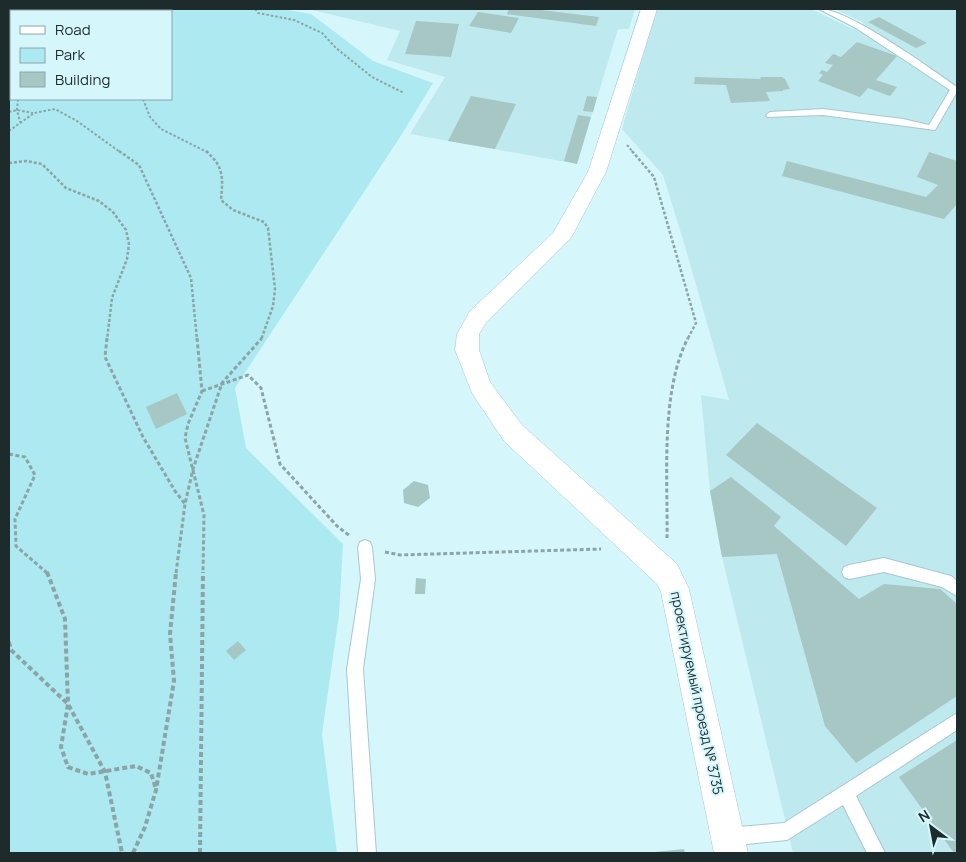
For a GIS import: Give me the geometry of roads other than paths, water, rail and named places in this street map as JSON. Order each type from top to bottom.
[{"type":"street","name":"проектируемый проезд № 3735","points":[[649,9],[597,172],[561,238],[478,317],[468,334],[467,350],[480,386],[513,433],[667,574],[675,588],[730,845]]},
{"type":"lane","points":[[770,116],[823,112],[903,122],[932,128],[955,89],[859,26],[823,9]]},
{"type":"lane","points":[[365,547],[368,579],[355,669],[367,853]]},
{"type":"lane","points":[[849,572],[884,565],[946,581],[957,589]]},
{"type":"lane","points":[[730,845],[787,831],[957,720]]},
{"type":"lane","points":[[846,793],[876,853]]}]
